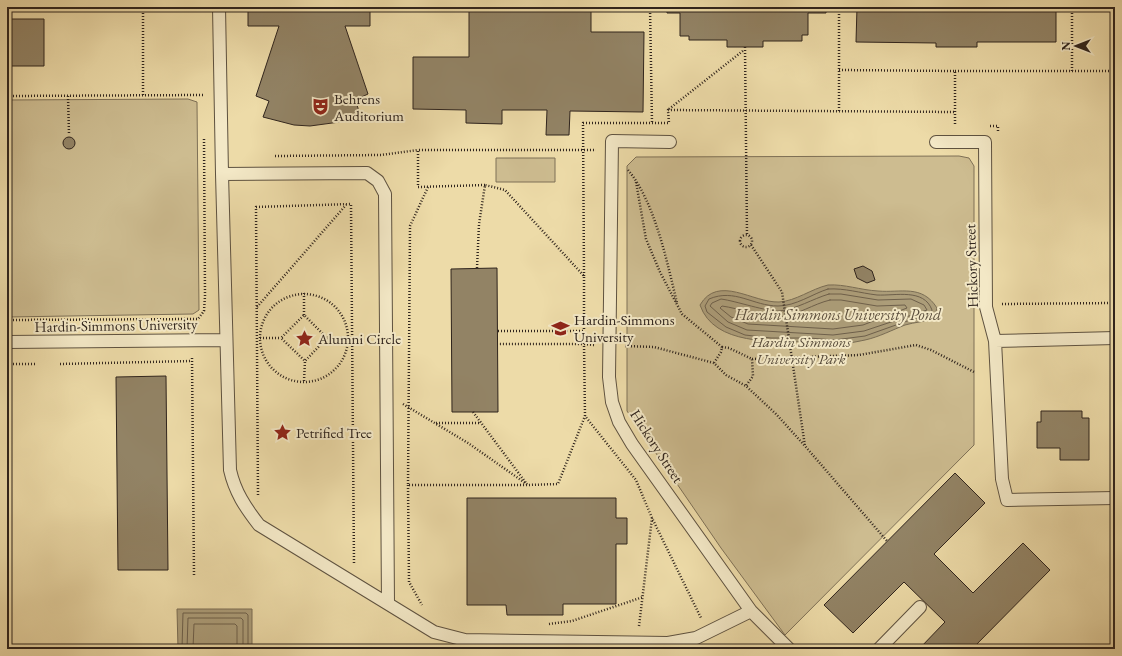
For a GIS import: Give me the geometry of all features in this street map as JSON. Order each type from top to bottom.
[{"type":"lane","points":[[219,7],[230,470],[234,487],[244,507],[259,525],[434,632],[465,640],[619,646],[637,643],[668,643],[696,638],[751,611]]},
{"type":"lane","points":[[612,150],[612,141],[670,142]]},
{"type":"lane","name":"Hickory Street","points":[[936,142],[985,142],[986,307],[995,341]]},
{"type":"lane","name":"Hickory Street","points":[[612,150],[609,377],[612,402],[619,422],[632,444],[751,611],[789,649]]},
{"type":"lane","points":[[222,174],[367,173],[378,181],[385,194],[388,603]]},
{"type":"lane","points":[[1115,338],[995,341],[1002,479],[1007,500],[1115,498]]},
{"type":"lane","name":"Hardin-Simmons University","points":[[7,342],[226,340]]},
{"type":"lane","points":[[879,649],[920,607]]},
{"type":"path","points":[[142,7],[143,96]]},
{"type":"path","points":[[650,7],[652,123]]},
{"type":"path","points":[[839,7],[839,111]]},
{"type":"path","points":[[1072,7],[1072,71]]},
{"type":"path","points":[[668,110],[745,49],[747,235],[751,239],[750,245],[782,292],[804,446]]},
{"type":"path","points":[[955,71],[1115,71]]},
{"type":"path","points":[[7,96],[203,96],[203,103]]},
{"type":"path","points":[[68,96],[69,134]]},
{"type":"path","points":[[408,485],[558,484],[586,416],[584,344],[583,123],[669,123],[668,110]]},
{"type":"path","points":[[668,110],[955,112]]},
{"type":"path","points":[[7,320],[198,319],[204,311],[205,296],[204,134]]},
{"type":"path","points":[[418,150],[418,186],[485,185],[505,190],[584,276]]},
{"type":"path","points":[[274,156],[381,155],[418,150],[612,150],[636,179],[644,195],[665,256],[677,303]]},
{"type":"path","points":[[636,179],[646,239],[660,272],[682,314],[722,347],[729,348],[752,359],[859,355],[916,345],[931,350],[974,372]]},
{"type":"path","points":[[477,268],[479,224],[485,185]]},
{"type":"path","points":[[423,607],[409,582],[408,407],[410,226],[428,186]]},
{"type":"path","points":[[258,500],[259,338],[257,307],[256,207],[351,204],[354,566]]},
{"type":"path","points":[[257,307],[346,205]]},
{"type":"path","points":[[747,235],[740,239],[741,244],[746,247],[750,245]]},
{"type":"path","points":[[259,338],[282,338],[304,315],[304,293]]},
{"type":"path","points":[[304,293],[316,295],[327,300],[336,307],[347,327],[348,338],[346,352],[340,363],[332,372],[321,378],[304,381],[285,378],[275,371],[267,361],[259,338],[264,321],[273,306],[282,299],[304,293]]},
{"type":"path","points":[[304,315],[327,338],[352,338]]},
{"type":"path","points":[[498,331],[584,331]]},
{"type":"path","points":[[282,338],[304,361],[304,381]]},
{"type":"path","points":[[304,361],[327,338]]},
{"type":"path","points":[[498,344],[584,344],[654,347],[714,363],[726,375],[746,386],[776,414],[887,541]]},
{"type":"path","points":[[714,363],[721,352],[722,347]]},
{"type":"path","points":[[746,386],[753,376],[752,359]]},
{"type":"path","points":[[60,364],[192,360],[194,575]]},
{"type":"path","points":[[7,364],[35,364]]},
{"type":"path","points":[[387,394],[468,442],[528,485]]},
{"type":"path","points":[[472,412],[528,485]]},
{"type":"path","points":[[586,416],[636,480],[652,518],[708,632]]},
{"type":"path","points":[[434,423],[481,423]]},
{"type":"path","points":[[637,643],[652,518]]},
{"type":"path","points":[[548,624],[572,621],[643,597]]},
{"type":"green space","points":[[188,99],[197,102],[199,310],[193,314],[7,317],[7,100]]},
{"type":"green space","name":"Hardin Simmons University Park","points":[[959,156],[969,158],[974,166],[974,445],[785,635],[721,548],[627,411],[627,166],[636,157]]},
{"type":"green space","points":[[496,158],[555,158],[555,182],[496,182]]},
{"type":"water","name":"Hardin Simmons University Pond","points":[[828,285],[840,285],[878,291],[910,291],[925,296],[931,300],[937,308],[934,318],[905,325],[870,339],[848,343],[826,344],[811,342],[763,341],[731,334],[718,328],[707,318],[700,305],[707,296],[716,292],[736,292],[758,299],[779,302]]},
{"type":"water","points":[[177,609],[252,609],[252,648],[178,649]]},
{"type":"building","points":[[248,7],[370,7],[370,26],[345,26],[368,94],[355,100],[361,116],[347,121],[310,126],[294,125],[263,117],[269,101],[256,96],[279,26],[248,26]]},
{"type":"building","points":[[469,7],[591,7],[591,32],[644,32],[643,112],[570,111],[569,135],[546,135],[547,110],[502,110],[502,124],[466,123],[466,110],[413,109],[413,57],[469,57]]},
{"type":"building","points":[[667,7],[826,7],[826,13],[808,13],[808,35],[802,35],[802,41],[763,41],[763,47],[727,47],[727,40],[689,40],[689,36],[680,36],[680,13],[667,13]]},
{"type":"building","points":[[857,7],[1056,7],[1056,42],[977,42],[977,47],[936,47],[936,43],[856,42]]},
{"type":"building","points":[[7,19],[44,19],[44,66],[7,66]]},
{"type":"building","points":[[67,137],[71,137],[75,143],[71,149],[67,149],[63,145],[63,141]]},
{"type":"building","points":[[863,266],[872,271],[875,280],[867,283],[857,278],[854,269]]},
{"type":"building","points":[[497,268],[498,412],[452,412],[451,269]]},
{"type":"building","points":[[166,376],[168,570],[118,570],[116,377]]},
{"type":"building","points":[[1041,411],[1082,411],[1082,418],[1089,418],[1089,460],[1060,460],[1060,448],[1037,448],[1037,422],[1041,422]]},
{"type":"building","points":[[955,473],[985,503],[934,554],[973,593],[1023,543],[1050,570],[972,649],[919,649],[945,622],[904,582],[853,633],[824,605]]},
{"type":"building","points":[[467,498],[616,498],[616,518],[627,518],[627,544],[616,544],[616,604],[563,604],[563,615],[507,615],[506,605],[467,605]]},
{"type":"place","name":"Behrens Auditorium","points":[[321,107]]},
{"type":"place","name":"Hardin-Simmons University","points":[[561,328]]},
{"type":"place","name":"Alumni Circle","points":[[305,338]]},
{"type":"place","name":"Petrified Tree","points":[[283,432]]}]
